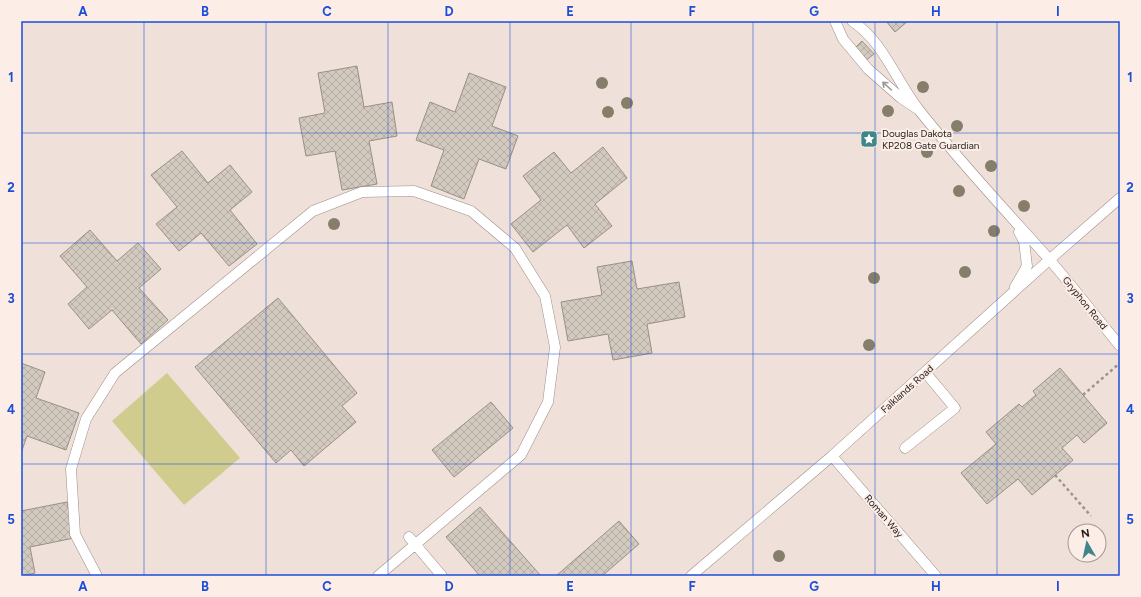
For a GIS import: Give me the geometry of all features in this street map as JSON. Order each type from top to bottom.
[{"type":"lane","points":[[835,21],[843,39],[868,69],[901,98],[918,109]]},
{"type":"lane","points":[[852,21],[859,25],[881,50],[918,109],[1015,223],[1024,241],[1027,266],[1010,295]]},
{"type":"lane","points":[[97,576],[75,534],[71,469],[86,419],[115,373],[313,211],[362,192],[414,191],[471,211],[515,248],[545,296],[555,347],[548,402],[521,455],[412,541],[378,576]]},
{"type":"lane","name":"Falklands Road","points":[[691,576],[832,456],[1120,198]]},
{"type":"lane","name":"Gryphon Road","points":[[1015,223],[1049,260],[1120,346]]},
{"type":"lane","points":[[905,448],[955,408],[925,372]]},
{"type":"lane","name":"Roman Way","points":[[832,456],[936,576]]},
{"type":"lane","points":[[412,541],[442,576]]},
{"type":"path","points":[[1083,394],[1120,363]]},
{"type":"path","points":[[1055,475],[1091,516]]},
{"type":"shaded area","points":[[167,373],[240,458],[184,505],[112,421]]},
{"type":"building","points":[[886,21],[908,21],[895,32]]},
{"type":"building","points":[[862,41],[874,54],[865,61],[854,49]]},
{"type":"building","points":[[357,66],[364,107],[392,102],[397,136],[369,141],[377,184],[342,190],[335,151],[306,156],[299,118],[325,113],[318,73]]},
{"type":"building","points":[[469,73],[506,87],[492,126],[518,136],[506,169],[479,159],[464,199],[431,186],[444,150],[416,140],[430,102],[455,112]]},
{"type":"building","points":[[603,147],[627,178],[595,204],[612,226],[584,248],[567,225],[533,252],[511,224],[541,200],[523,176],[554,152],[571,173]]},
{"type":"building","points":[[182,151],[208,183],[230,165],[252,192],[230,210],[257,244],[229,266],[201,233],[179,251],[156,224],[177,207],[151,175]]},
{"type":"building","points":[[90,230],[117,261],[138,243],[161,269],[139,288],[168,320],[141,344],[112,310],[89,329],[68,304],[87,287],[60,256]]},
{"type":"building","points":[[632,261],[637,289],[679,282],[685,317],[647,324],[652,353],[613,360],[608,334],[568,341],[561,302],[602,295],[597,267]]},
{"type":"building","points":[[278,298],[357,393],[342,406],[356,422],[304,466],[291,450],[276,463],[195,367]]},
{"type":"building","points":[[21,363],[45,372],[36,398],[79,413],[66,450],[27,436],[21,453]]},
{"type":"building","points":[[1060,368],[1107,423],[1084,443],[1077,435],[1062,448],[1073,460],[1032,495],[1018,479],[987,504],[961,473],[996,444],[986,432],[1019,404],[1022,407],[1036,395],[1033,391]]},
{"type":"building","points":[[491,402],[513,428],[454,477],[432,450]]},
{"type":"building","points":[[67,502],[74,538],[30,547],[35,573],[21,576],[21,511]]},
{"type":"building","points":[[480,507],[541,576],[480,576],[446,537]]},
{"type":"building","points":[[619,521],[639,544],[602,576],[556,576]]},
{"type":"place","name":"Douglas Dakota KP208 Gate Guardian","points":[[869,139]]}]
